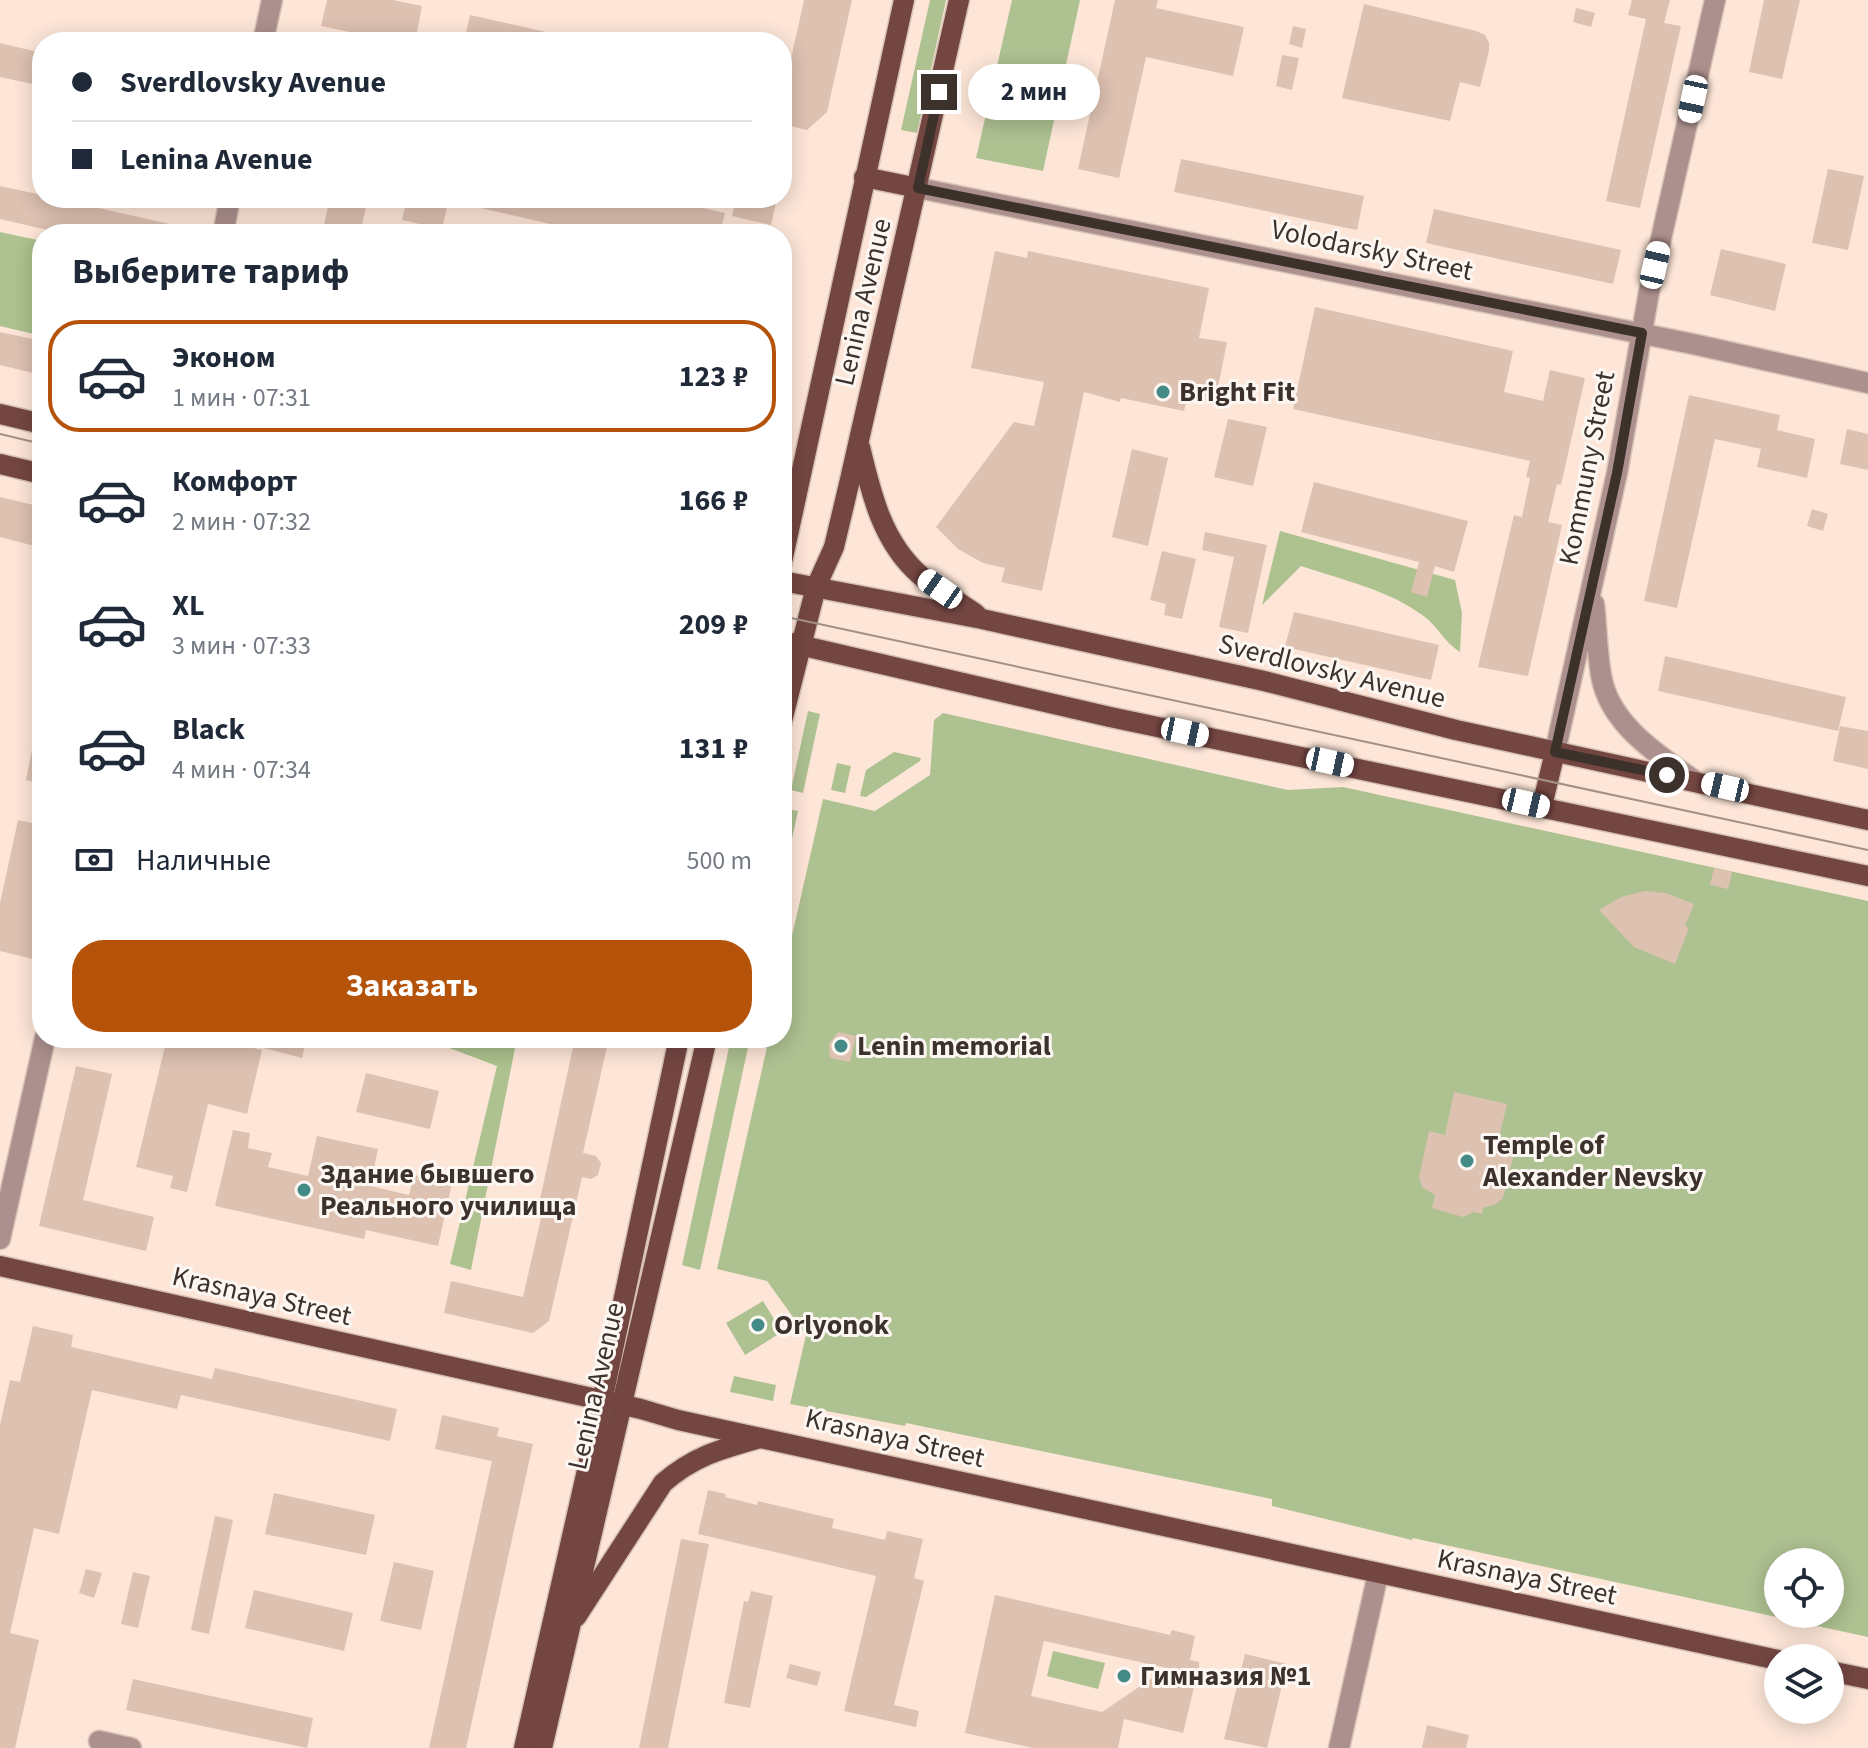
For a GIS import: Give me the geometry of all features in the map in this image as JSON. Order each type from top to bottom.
[{"type":"main road","name":"Lenina Avenue","points":[[792,515],[904,0]]},
{"type":"main road","name":"Lenina Avenue","points":[[792,644],[834,547],[959,0]]},
{"type":"main road","name":"Volodarsky Street","points":[[864,177],[918,188]]},
{"type":"main road","points":[[0,414],[32,422]]},
{"type":"main road","points":[[859,443],[872,496],[884,527],[902,556],[919,574],[982,619]]},
{"type":"main road","points":[[0,464],[32,472]]},
{"type":"main road","name":"Sverdlovsky Avenue","points":[[792,583],[982,619],[1264,681],[1456,730],[1868,820]]},
{"type":"main road","points":[[792,644],[1110,717],[1868,876]]},
{"type":"main road","name":"Kommuny Street","points":[[1542,806],[1555,752]]},
{"type":"main road","name":"Lenina Avenue","points":[[542,1748],[568,1630],[677,1048]]},
{"type":"main road","name":"Lenina Avenue","points":[[524,1748],[610,1402],[704,1048]]},
{"type":"main road","name":"Krasnaya Street","points":[[0,1266],[610,1402],[678,1420],[1764,1657]]},
{"type":"main road","points":[[568,1630],[663,1483],[682,1466],[713,1451],[764,1437]]},
{"type":"main road","points":[[1844,1674],[1868,1679]]},
{"type":"street","points":[[265,32],[272,0]]},
{"type":"street","name":"Kommuny Street","points":[[1555,752],[1617,473],[1649,292],[1715,0]]},
{"type":"street","name":"Volodarsky Street","points":[[918,188],[1642,333],[1868,383]]},
{"type":"street","points":[[1591,588],[1603,684],[1612,701],[1627,726],[1651,749],[1695,781]]},
{"type":"street","points":[[0,1239],[43,1048]]},
{"type":"street","points":[[1339,1748],[1378,1574]]},
{"type":"street","points":[[99,1741],[131,1748]]},
{"type":"green space","points":[[930,0],[946,0],[917,133],[901,130]]},
{"type":"green space","points":[[1012,0],[1080,0],[1043,171],[976,158]]},
{"type":"green space","points":[[0,232],[32,239],[32,334],[0,326]]},
{"type":"green space","points":[[1280,531],[1455,580],[1462,613],[1460,652],[1425,617],[1397,600],[1301,566],[1262,605]]},
{"type":"green space","points":[[808,711],[820,714],[803,793],[792,790]]},
{"type":"green space","points":[[943,713],[1288,790],[1343,787],[1868,901],[1868,1637],[1827,1628],[1844,1628],[1844,1548],[1764,1548],[1764,1614],[1412,1540],[1272,1506],[1272,1499],[906,1423],[905,1426],[790,1404],[806,1335],[767,1281],[717,1269],[767,1048],[792,1048],[792,936],[823,799],[875,811],[930,775],[934,720]]},
{"type":"green space","points":[[894,752],[921,758],[866,797],[860,796],[866,770]]},
{"type":"green space","points":[[837,763],[851,766],[845,793],[831,790]]},
{"type":"green space","points":[[792,810],[798,811],[792,839]]},
{"type":"green space","points":[[449,1048],[515,1048],[471,1270],[450,1264],[497,1066]]},
{"type":"green space","points":[[729,1048],[748,1048],[700,1270],[682,1265]]},
{"type":"green space","points":[[763,1301],[782,1332],[745,1355],[726,1323]]},
{"type":"green space","points":[[734,1376],[776,1385],[773,1401],[730,1392]]},
{"type":"green space","points":[[1053,1651],[1105,1663],[1098,1689],[1047,1676]]},
{"type":"building","points":[[327,0],[393,0],[422,6],[417,32],[350,32],[321,26]]},
{"type":"building","points":[[804,0],[852,0],[827,112],[807,130],[792,126],[792,54]]},
{"type":"building","points":[[1115,0],[1158,0],[1156,8],[1244,27],[1233,76],[1146,57],[1119,178],[1078,169]]},
{"type":"building","points":[[1632,0],[1670,0],[1664,23],[1681,26],[1640,208],[1606,201],[1646,19],[1628,15]]},
{"type":"building","points":[[1764,0],[1800,0],[1782,79],[1749,72]]},
{"type":"building","points":[[1364,4],[1485,35],[1489,51],[1480,87],[1460,82],[1450,121],[1342,98]]},
{"type":"building","points":[[1576,8],[1595,13],[1591,27],[1573,22]]},
{"type":"building","points":[[470,15],[546,32],[466,32]]},
{"type":"building","points":[[1293,26],[1306,29],[1302,48],[1289,44]]},
{"type":"building","points":[[0,43],[32,51],[32,84],[0,77]]},
{"type":"building","points":[[1282,55],[1299,58],[1292,90],[1276,86]]},
{"type":"building","points":[[1181,159],[1364,196],[1357,230],[1174,192]]},
{"type":"building","points":[[1828,169],[1864,176],[1848,250],[1812,243]]},
{"type":"building","points":[[0,186],[32,193],[32,208],[99,208],[169,224],[32,226],[0,219]]},
{"type":"building","points":[[328,208],[366,208],[362,224],[324,224]]},
{"type":"building","points":[[405,208],[447,208],[443,224],[402,220]]},
{"type":"building","points":[[480,208],[703,208],[725,213],[722,224],[550,224]]},
{"type":"building","points":[[734,208],[775,208],[771,224],[732,216]]},
{"type":"building","points":[[1434,209],[1621,250],[1613,284],[1426,243]]},
{"type":"building","points":[[1721,249],[1786,264],[1775,311],[1710,295]]},
{"type":"building","points":[[995,251],[1027,258],[1028,251],[1209,288],[1199,338],[1227,342],[1215,402],[1187,398],[1184,411],[1121,398],[1120,402],[1084,392],[1042,591],[1001,582],[1005,568],[983,563],[958,549],[936,527],[1014,422],[1034,426],[1044,382],[971,368]]},
{"type":"building","points":[[1315,307],[1513,351],[1504,392],[1543,401],[1550,370],[1585,378],[1561,485],[1557,484],[1548,522],[1562,525],[1528,676],[1478,667],[1514,515],[1522,517],[1530,478],[1526,477],[1530,461],[1293,409]]},
{"type":"building","points":[[0,332],[32,339],[32,373],[0,365]]},
{"type":"building","points":[[1689,395],[1780,415],[1777,430],[1815,439],[1807,478],[1757,467],[1761,449],[1715,439],[1677,608],[1644,601]]},
{"type":"building","points":[[1228,419],[1267,427],[1253,486],[1214,477]]},
{"type":"building","points":[[1847,429],[1868,434],[1868,470],[1840,464]]},
{"type":"building","points":[[1132,449],[1168,458],[1148,546],[1112,537]]},
{"type":"building","points":[[1314,482],[1468,521],[1454,572],[1435,566],[1427,597],[1411,592],[1419,562],[1301,532]]},
{"type":"building","points":[[0,497],[32,505],[32,545],[0,537]]},
{"type":"building","points":[[1812,509],[1828,514],[1823,531],[1807,526]]},
{"type":"building","points":[[1205,532],[1267,545],[1248,633],[1219,627],[1234,557],[1202,550]]},
{"type":"building","points":[[1162,551],[1196,559],[1182,619],[1164,615],[1166,604],[1150,600]]},
{"type":"building","points":[[1294,612],[1439,645],[1431,680],[1285,647]]},
{"type":"building","points":[[1665,656],[1846,697],[1838,731],[1658,691]]},
{"type":"building","points":[[1840,726],[1868,731],[1868,769],[1833,761]]},
{"type":"building","points":[[32,749],[32,782],[26,780]]},
{"type":"building","points":[[18,820],[32,823],[32,959],[0,951],[0,903]]},
{"type":"building","points":[[1714,868],[1732,872],[1728,889],[1710,885]]},
{"type":"building","points":[[1645,891],[1666,893],[1694,904],[1685,926],[1689,928],[1675,964],[1634,947],[1599,910],[1621,897]]},
{"type":"building","name":"Lenin memorial","points":[[838,1032],[856,1036],[850,1062],[830,1058],[829,1044]]},
{"type":"building","points":[[165,1048],[262,1050],[247,1114],[208,1104],[187,1192],[170,1188],[173,1176],[136,1167]]},
{"type":"building","points":[[263,1048],[304,1048],[302,1058]]},
{"type":"building","points":[[573,1048],[607,1048],[583,1153],[596,1156],[601,1163],[598,1175],[591,1179],[582,1177],[549,1321],[533,1333],[444,1313],[451,1281],[523,1297],[544,1205],[539,1204]]},
{"type":"building","points":[[76,1066],[112,1074],[83,1200],[154,1217],[146,1251],[39,1226]]},
{"type":"building","points":[[366,1073],[439,1091],[430,1129],[356,1112]]},
{"type":"building","name":"Temple of Alexander Nevsky","points":[[1454,1092],[1507,1104],[1497,1146],[1515,1150],[1503,1198],[1483,1208],[1482,1214],[1473,1212],[1463,1217],[1432,1208],[1435,1195],[1422,1187],[1419,1177],[1429,1131],[1445,1135]]},
{"type":"building","name":"Здание бывшего Реального училища","points":[[233,1130],[250,1133],[248,1148],[272,1153],[268,1167],[308,1176],[317,1136],[378,1149],[370,1186],[409,1195],[414,1175],[452,1183],[438,1246],[366,1230],[364,1239],[215,1206]]},
{"type":"building","points":[[33,1326],[73,1335],[71,1347],[212,1379],[215,1368],[397,1409],[390,1441],[181,1395],[177,1409],[92,1390],[59,1534],[34,1528],[10,1633],[39,1640],[15,1748],[0,1748],[0,1425],[10,1380],[20,1382]]},
{"type":"building","points":[[442,1415],[499,1428],[497,1436],[533,1444],[466,1748],[429,1748],[492,1461],[435,1449]]},
{"type":"building","points":[[708,1490],[757,1505],[758,1501],[834,1519],[832,1528],[885,1540],[887,1531],[923,1539],[914,1578],[924,1581],[894,1705],[919,1711],[916,1727],[844,1711],[876,1576],[698,1534]]},
{"type":"building","points":[[274,1493],[375,1515],[366,1555],[265,1534]]},
{"type":"building","points":[[215,1516],[233,1520],[209,1634],[191,1630]]},
{"type":"building","points":[[681,1539],[709,1544],[668,1748],[639,1748]]},
{"type":"building","points":[[394,1562],[434,1571],[421,1630],[380,1621]]},
{"type":"building","points":[[86,1569],[102,1573],[94,1598],[79,1593]]},
{"type":"building","points":[[133,1572],[150,1576],[138,1628],[121,1624]]},
{"type":"building","points":[[254,1590],[353,1613],[344,1651],[245,1628]]},
{"type":"building","points":[[751,1591],[773,1596],[750,1708],[724,1703],[744,1601],[748,1602]]},
{"type":"building","points":[[995,1595],[1170,1635],[1172,1630],[1195,1636],[1190,1660],[1199,1662],[1199,1667],[1183,1733],[1124,1719],[1118,1748],[1033,1748],[965,1733]],"holes":[[[1044,1641],[1167,1668],[1102,1712],[1031,1696]]]},
{"type":"building","points":[[1245,1654],[1287,1664],[1267,1748],[1224,1739]]},
{"type":"building","points":[[790,1664],[821,1672],[817,1686],[786,1678]]},
{"type":"building","points":[[133,1679],[313,1718],[307,1748],[126,1710]]},
{"type":"building","points":[[1427,1725],[1469,1735],[1466,1748],[1422,1748]]},
{"type":"tram line","points":[[0,434],[32,442]]},
{"type":"tram line","points":[[792,618],[1868,850]]},
{"type":"place","name":"Bright Fit","points":[[1163,392]]},
{"type":"place","name":"Lenin memorial","points":[[841,1046]]},
{"type":"place","name":"Temple of Alexander Nevsky","points":[[1467,1161]]},
{"type":"place","name":"Здание бывшего Реального училища","points":[[304,1190]]},
{"type":"place","name":"Orlyonok","points":[[758,1325]]},
{"type":"place","name":"Гимназия №1","points":[[1124,1676]]},
{"type":"route","points":[[939,92],[918,188],[1642,333],[1617,473],[1555,752],[1667,775]]}]
